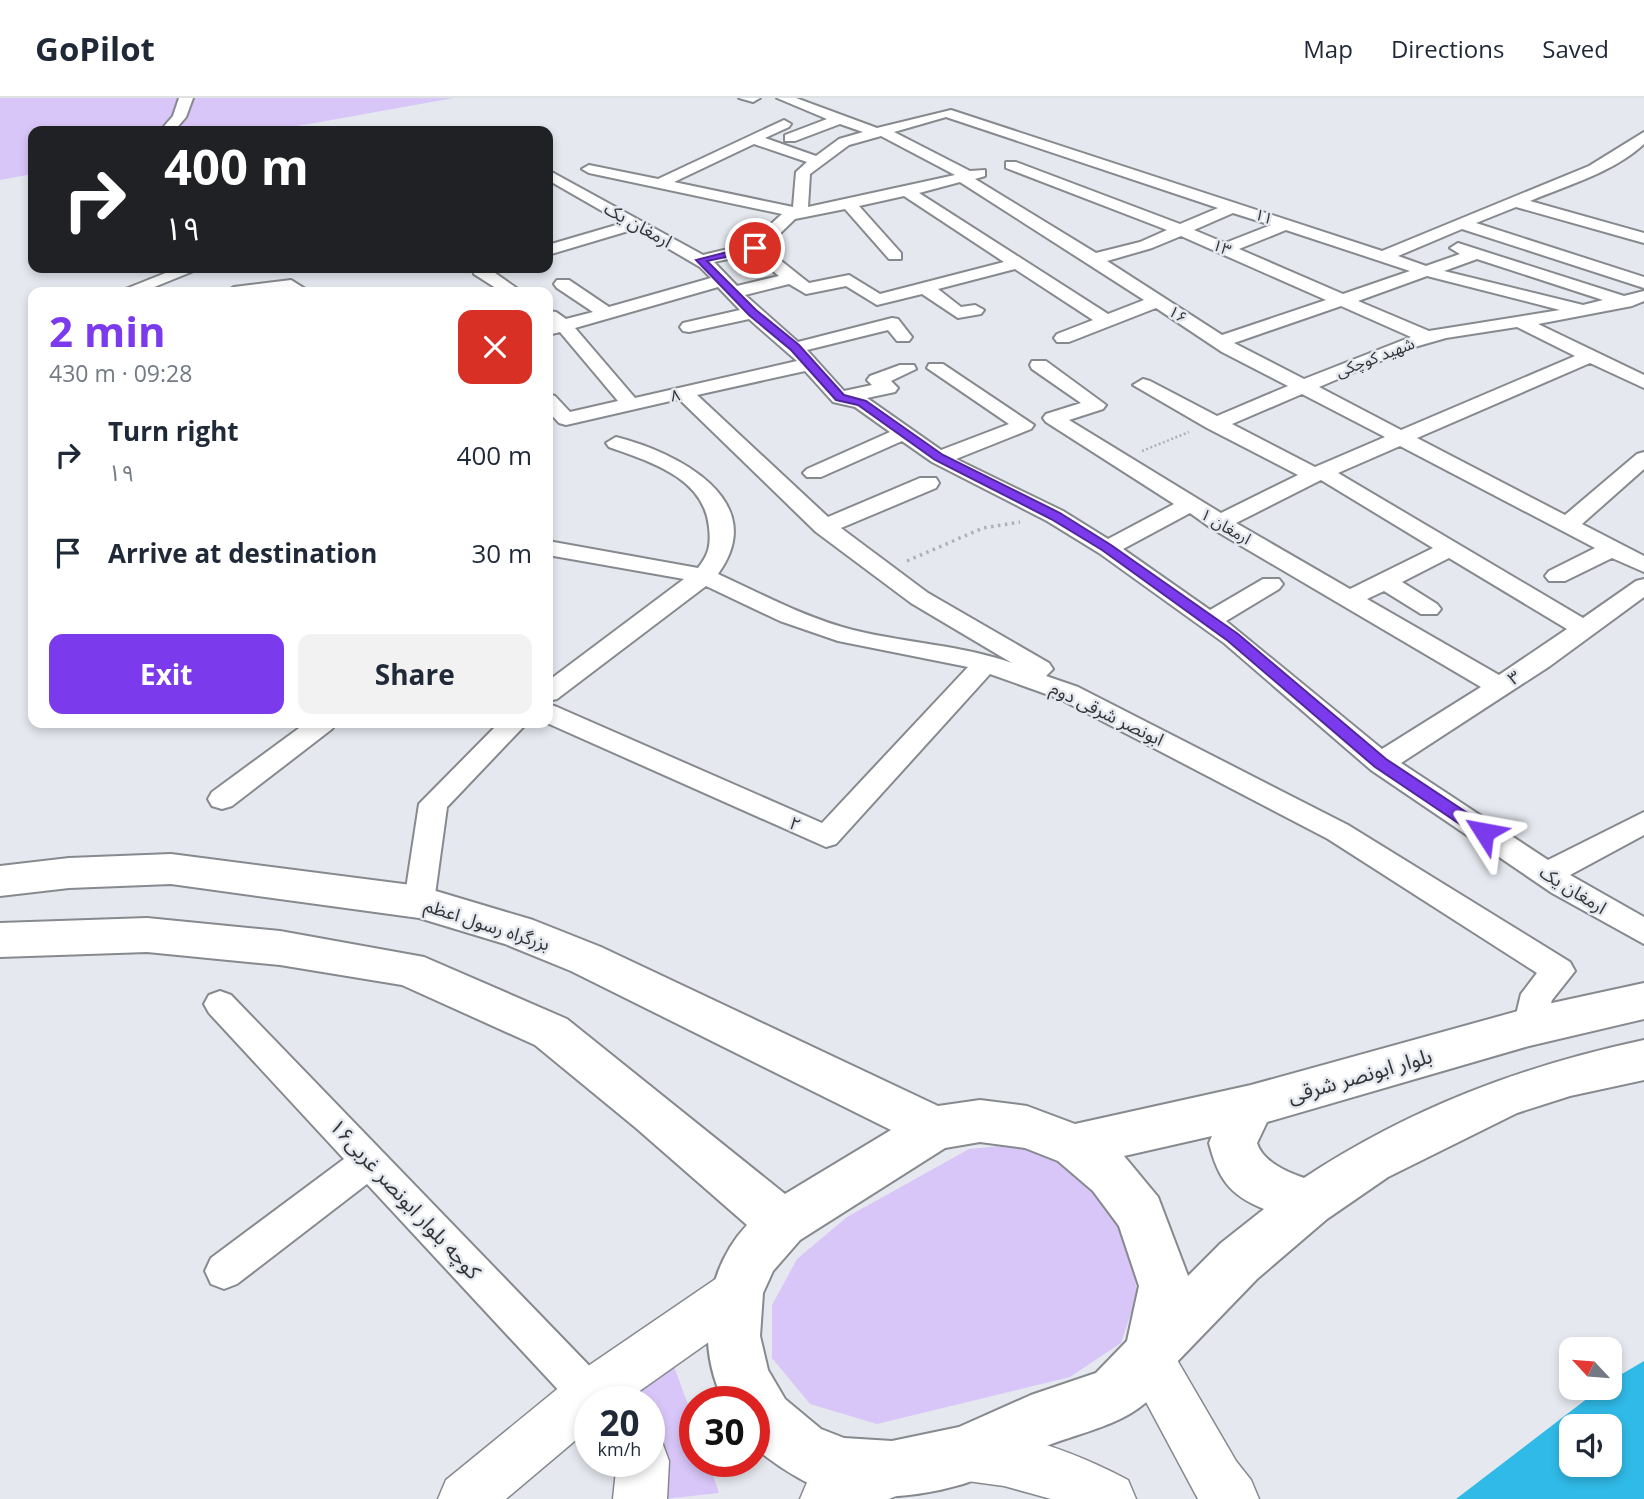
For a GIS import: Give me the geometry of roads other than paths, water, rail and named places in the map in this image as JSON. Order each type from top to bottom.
[{"type":"highway","name":"بزرگراه رسول اعظم","points":[[0,881],[69,873],[171,869],[419,902],[518,932],[586,959],[935,1129]]},
{"type":"highway","points":[[0,940],[146,935],[280,948],[409,970],[551,1032],[653,1113],[782,1223]]},
{"type":"highway","name":"بلوار ابونصر شرقی","points":[[1075,1146],[1251,1106],[1529,1027],[1644,1001]]},
{"type":"highway","points":[[1150,1354],[1165,1286],[1140,1214],[1110,1175],[1075,1146],[1027,1127],[980,1121],[935,1129],[782,1223],[754,1254],[737,1293],[733,1336],[742,1379],[765,1419],[801,1449],[844,1468],[892,1471],[963,1455],[1031,1423],[1113,1395],[1238,1261],[1309,1203],[1371,1161],[1504,1097],[1570,1076],[1644,1060]]},
{"type":"highway","points":[[1251,1106],[1233,1143],[1239,1165],[1268,1186],[1309,1203]]},
{"type":"main road","points":[[622,1386],[737,1293]]},
{"type":"main road","points":[[1150,1354],[1217,1480],[1232,1499]]},
{"type":"main road","points":[[465,1499],[540,1437],[574,1420]]},
{"type":"main road","points":[[963,1455],[993,1457],[1052,1472],[1109,1499]]},
{"type":"main road","points":[[827,1499],[892,1471]]},
{"type":"main road","points":[[640,1499],[642,1477]]},
{"type":"street","points":[[171,126],[179,117],[186,98]]},
{"type":"street","points":[[746,98],[753,98]]},
{"type":"street","name":"۱۶","points":[[784,98],[880,133],[966,177],[1220,342],[1644,565]]},
{"type":"street","name":"۱۱","points":[[880,133],[946,113],[1426,271],[1584,311]]},
{"type":"street","points":[[790,138],[842,118]]},
{"type":"street","points":[[661,183],[784,124]]},
{"type":"street","points":[[962,135],[987,128]]},
{"type":"street","points":[[701,260],[755,248],[796,214],[803,172],[844,142],[880,133]]},
{"type":"street","points":[[1384,256],[1594,169],[1629,150],[1644,136]]},
{"type":"street","points":[[753,139],[817,161]]},
{"type":"street","points":[[589,169],[796,214],[966,177],[1059,152]]},
{"type":"street","name":"۱۳","points":[[1011,165],[1181,230],[1429,338]]},
{"type":"street","name":"ارمغان یک","points":[[553,180],[701,260],[729,286],[752,313],[802,356],[840,398],[862,403],[939,458],[1055,516],[1107,548],[1233,638],[1381,763],[1546,874],[1644,932]]},
{"type":"street","points":[[906,191],[1105,320]]},
{"type":"street","points":[[1516,202],[1644,239]]},
{"type":"street","points":[[849,204],[895,256]]},
{"type":"street","points":[[1094,259],[1146,245],[1234,206]]},
{"type":"street","points":[[553,249],[636,224]]},
{"type":"street","points":[[1226,249],[1287,224]]},
{"type":"street","points":[[1462,224],[1644,282]]},
{"type":"street","points":[[590,255],[657,235]]},
{"type":"street","points":[[1429,238],[1635,299],[1644,312]]},
{"type":"street","points":[[755,248],[806,289],[849,280],[877,300],[1020,263]]},
{"type":"street","points":[[1220,342],[1476,254]]},
{"type":"street","points":[[141,287],[179,273]]},
{"type":"street","points":[[481,273],[505,287]]},
{"type":"street","points":[[631,405],[556,328],[729,286],[792,278]]},
{"type":"street","points":[[563,284],[608,314]]},
{"type":"street","points":[[275,287],[294,287]]},
{"type":"street","points":[[925,288],[958,313],[975,310]]},
{"type":"street","name":"شهید کوچکی","points":[[1214,424],[1405,344],[1635,299]]},
{"type":"street","points":[[1063,338],[1158,301]]},
{"type":"street","points":[[689,327],[752,313]]},
{"type":"street","points":[[1520,322],[1644,382]]},
{"type":"street","points":[[802,356],[892,323],[903,337]]},
{"type":"street","name":"۸","points":[[553,405],[566,419],[683,393],[802,356]]},
{"type":"street","points":[[1219,523],[1318,473],[1590,356]]},
{"type":"street","name":"ارمغان ۱","points":[[1039,365],[1096,405],[1053,418],[1189,505],[1500,687]]},
{"type":"street","points":[[936,368],[1024,425],[939,458]]},
{"type":"street","points":[[840,398],[888,388],[877,380],[907,369]]},
{"type":"street","points":[[1143,385],[1214,424],[1318,473],[1584,629]]},
{"type":"street","points":[[683,393],[824,527],[884,573],[956,620],[1044,671],[1069,693]]},
{"type":"street","points":[[814,473],[902,434]]},
{"type":"street","points":[[553,689],[704,576],[720,551],[722,512],[711,494],[694,478],[659,458],[616,443]]},
{"type":"street","points":[[1567,525],[1644,458]]},
{"type":"street","points":[[824,527],[928,483]]},
{"type":"street","points":[[1107,548],[1189,505]]},
{"type":"street","name":"ابونصر شرقی دوم","points":[[553,549],[704,576],[789,617],[847,636],[986,663],[1069,693],[1338,832],[1559,971],[1537,993],[1529,1027]]},
{"type":"street","points":[[1351,598],[1449,549]]},
{"type":"street","points":[[1557,576],[1612,549]]},
{"type":"street","points":[[1384,581],[1429,609]]},
{"type":"street","points":[[1209,621],[1271,584]]},
{"type":"street","name":"۳","points":[[1381,763],[1500,687],[1644,586]]},
{"type":"street","name":"۲","points":[[553,715],[826,837],[986,663]]},
{"type":"street","points":[[222,799],[316,728]]},
{"type":"street","points":[[419,902],[433,804],[509,728]]},
{"type":"street","points":[[1546,874],[1644,822]]},
{"type":"street","name":"کوچه بلوار ابونصر غربی۱۶","points":[[220,1004],[369,1161],[574,1394]]},
{"type":"street","points":[[224,1271],[369,1161]]},
{"type":"water","points":[[1644,1361],[1644,1499],[1456,1499],[1559,1420],[1559,1477],[1622,1477],[1622,1414],[1567,1414],[1585,1400],[1622,1400],[1622,1374]]}]
